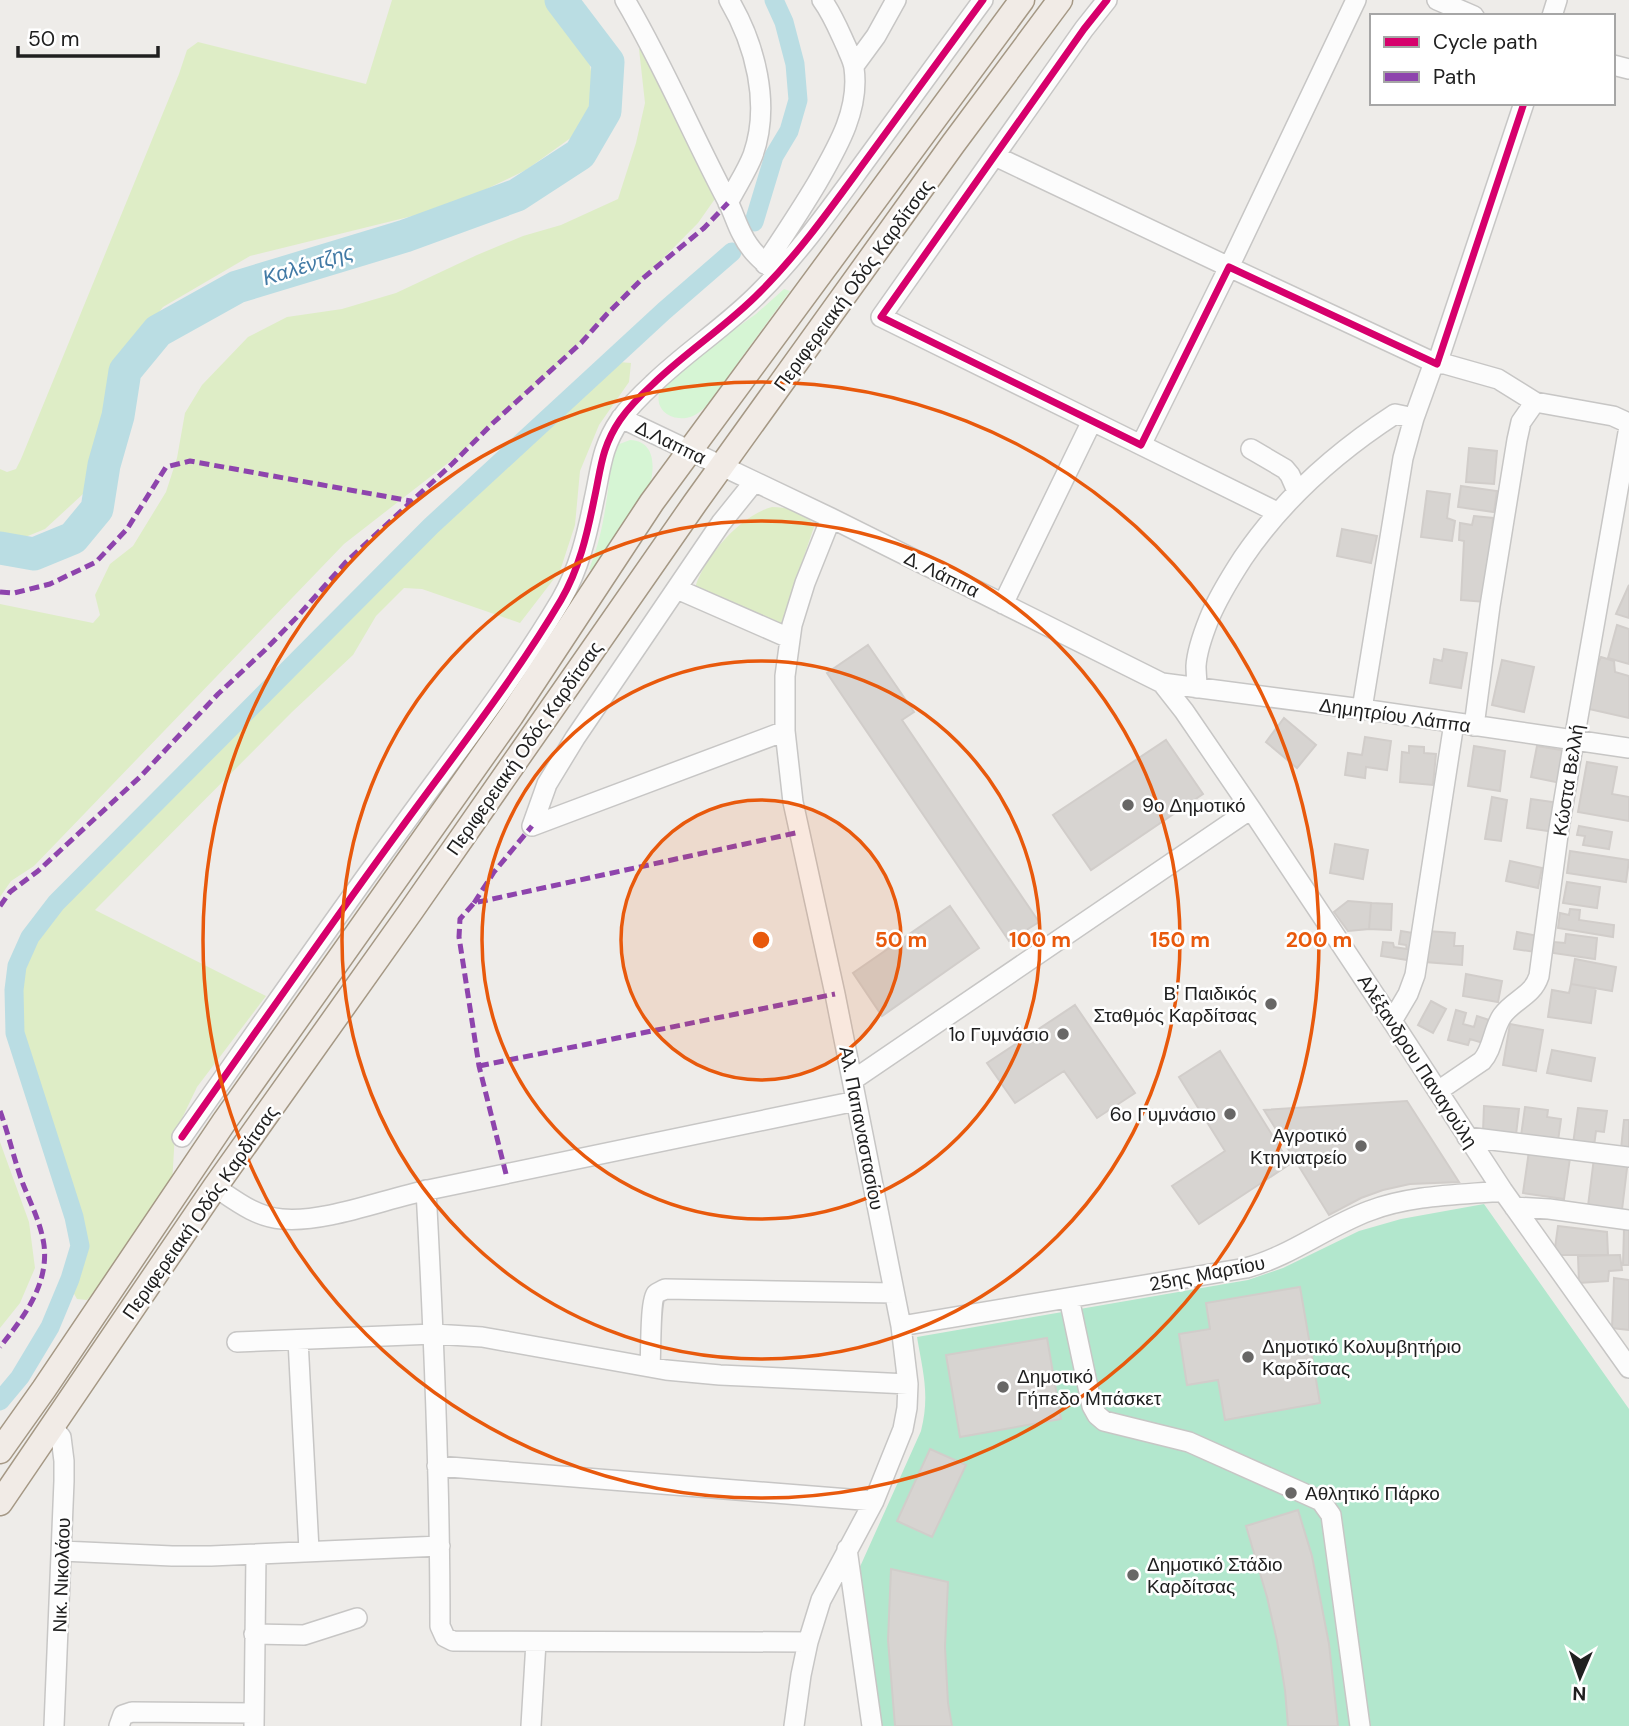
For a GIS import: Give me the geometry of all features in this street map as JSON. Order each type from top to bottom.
[{"type":"main road","name":"Περιφερειακή Οδός Καρδίτσας","points":[[0,1451],[224,1122],[503,727],[623,545],[689,451],[1022,0]]},
{"type":"main road","name":"Περιφερειακή Οδός Καρδίτσας","points":[[0,1503],[215,1187],[721,467],[1060,0]]},
{"type":"street","points":[[625,0],[654,53],[746,242],[771,268]]},
{"type":"street","points":[[728,203],[754,153],[761,106],[751,48],[745,29],[729,0]]},
{"type":"street","points":[[182,1137],[344,907],[500,693],[563,596],[579,563],[592,515],[601,461],[607,443],[621,418],[677,361],[751,301],[771,268],[843,135],[853,103],[854,66],[841,31],[822,0]]},
{"type":"street","points":[[854,66],[876,36],[896,0]]},
{"type":"street","points":[[771,268],[836,200],[983,0]]},
{"type":"street","points":[[1107,0],[881,317],[1277,512]]},
{"type":"street","points":[[1141,445],[1356,0]]},
{"type":"street","points":[[1437,0],[1469,14]]},
{"type":"street","points":[[1362,709],[1405,447],[1432,368],[1437,364],[1523,105]]},
{"type":"street","points":[[995,156],[1437,364],[1498,379],[1535,402],[1613,416],[1629,426]]},
{"type":"street","points":[[1474,726],[1517,440],[1521,422],[1535,402]]},
{"type":"street","points":[[1197,688],[1199,646],[1214,606],[1224,586],[1277,512],[1337,455],[1395,414],[1414,418]]},
{"type":"street","name":"Δ.Λαππα","points":[[621,418],[721,467]]},
{"type":"street","points":[[1003,604],[1092,421]]},
{"type":"street","name":"Κώστα Βελλή","points":[[1438,1091],[1487,1056],[1502,1017],[1537,984],[1558,835],[1629,426]]},
{"type":"street","points":[[1251,449],[1285,469],[1297,491]]},
{"type":"street","name":"Δ. Λάππα","points":[[721,467],[831,518],[1162,683]]},
{"type":"street","points":[[754,482],[721,523],[575,738],[547,784],[532,826],[785,731]]},
{"type":"street","name":"Αλ. Παπαναστασίου","points":[[794,1726],[808,1642],[821,1600],[874,1501],[903,1429],[908,1408],[901,1326],[793,802],[785,731],[785,676],[789,638],[805,583],[831,518]]},
{"type":"street","points":[[677,589],[789,638]]},
{"type":"street","name":"Δημητρίου Λάππα","points":[[1162,683],[1629,748]]},
{"type":"street","name":"Αλέξανδρου Παναγούλη","points":[[1162,683],[1251,809],[1503,1191],[1629,1368]]},
{"type":"street","points":[[1392,1021],[1408,994],[1415,975],[1454,723]]},
{"type":"street","points":[[852,1080],[1251,809]]},
{"type":"street","points":[[215,1187],[251,1210],[270,1217],[312,1218],[426,1191],[856,1101]]},
{"type":"street","points":[[1467,1137],[1629,1157]]},
{"type":"street","points":[[426,1191],[434,1334],[440,1626],[445,1637],[453,1641],[808,1642]]},
{"type":"street","name":"25ης Μαρτίου","points":[[901,1326],[1261,1265],[1371,1210],[1402,1201],[1503,1191]]},
{"type":"street","points":[[1514,1207],[1629,1220]]},
{"type":"street","points":[[650,1367],[652,1301],[656,1294],[666,1289],[894,1293]]},
{"type":"street","points":[[1069,1298],[1092,1406],[1104,1421],[1189,1442],[1321,1501],[1331,1515],[1360,1726]]},
{"type":"street","points":[[236,1342],[434,1334],[482,1337],[650,1367],[720,1375],[908,1384]]},
{"type":"street","points":[[298,1340],[309,1550]]},
{"type":"street","name":"Νικ. Νικολάου","points":[[52,1427],[61,1437],[64,1461],[54,1726]]},
{"type":"street","points":[[437,1466],[874,1501]]},
{"type":"street","points":[[62,1551],[172,1556],[440,1546]]},
{"type":"street","points":[[847,1549],[872,1726]]},
{"type":"street","points":[[119,1726],[123,1715],[132,1712],[254,1719],[256,1554]]},
{"type":"street","points":[[254,1634],[304,1635],[357,1618]]},
{"type":"street","points":[[531,1726],[536,1642]]},
{"type":"green space","points":[[392,0],[546,0],[568,25],[588,55],[593,82],[590,109],[572,137],[526,170],[449,207],[250,256],[163,307],[116,367],[83,494],[45,529],[18,540],[0,536],[0,469],[7,472],[16,469],[21,459],[187,50],[198,42],[366,84]]},
{"type":"green space","points":[[647,48],[717,196],[698,223],[557,366],[457,456],[344,544],[34,866],[11,881],[0,897],[0,604],[93,623],[100,615],[95,595],[110,564],[133,546],[166,492],[177,458],[185,413],[202,385],[248,337],[287,317],[342,309],[396,293],[477,255],[523,236],[561,225],[618,199],[636,143],[645,103],[639,49]]},
{"type":"green space","points":[[784,289],[790,291],[705,408],[685,418],[671,416],[661,409],[661,388]]},
{"type":"green space","points":[[619,362],[631,363],[629,382],[599,425],[580,471],[575,525],[560,571],[520,623],[422,589],[404,588],[376,616],[353,655],[292,712],[95,910],[266,996],[197,1087],[175,1133],[172,1184],[106,1279],[87,1300],[77,1299],[73,1292],[85,1242],[19,1032],[23,970],[38,934],[72,892],[439,528]]},
{"type":"green space","points":[[630,440],[638,441],[649,450],[652,463],[650,485],[592,571],[589,569],[602,526],[613,453],[617,445]]},
{"type":"green space","points":[[772,507],[797,511],[807,517],[814,527],[779,630],[694,592],[705,566],[724,540],[747,519]]},
{"type":"green space","points":[[0,1142],[29,1222],[35,1268],[20,1303],[0,1328]]},
{"type":"green space","name":"Αθλητικό Πάρκο","points":[[1484,1204],[1629,1409],[1629,1726],[879,1726],[859,1569],[921,1431],[925,1395],[917,1337],[1248,1280],[1283,1268],[1359,1231],[1401,1219]],"holes":[[[1300,1287],[1320,1403],[1225,1420],[1218,1380],[1187,1385],[1179,1335],[1210,1329],[1206,1303]],[[1047,1338],[1061,1419],[960,1436],[946,1355]],[[930,1449],[966,1465],[932,1537],[897,1521]]]},
{"type":"building","points":[[1469,448],[1497,451],[1494,484],[1466,482]]},
{"type":"building","points":[[1461,486],[1497,491],[1494,512],[1458,507]]},
{"type":"building","points":[[1427,491],[1450,494],[1447,518],[1455,521],[1452,541],[1421,537]]},
{"type":"building","points":[[1474,516],[1493,518],[1486,602],[1461,600],[1464,541],[1459,540],[1460,523],[1472,525]]},
{"type":"building","points":[[1342,529],[1377,536],[1371,563],[1337,556]]},
{"type":"building","points":[[1629,585],[1629,618],[1616,614]]},
{"type":"building","points":[[1617,625],[1629,629],[1629,664],[1608,658]]},
{"type":"building","points":[[868,645],[914,712],[902,720],[1039,922],[1009,941],[827,673]]},
{"type":"building","points":[[1444,649],[1467,653],[1461,688],[1430,683],[1434,659],[1442,661]]},
{"type":"building","points":[[1601,657],[1614,661],[1615,672],[1629,676],[1629,718],[1589,709],[1596,668]]},
{"type":"building","points":[[1502,660],[1534,667],[1524,712],[1492,705]]},
{"type":"building","points":[[1284,718],[1316,745],[1297,768],[1266,742]]},
{"type":"building","points":[[1365,737],[1391,741],[1387,770],[1366,767],[1365,778],[1345,775],[1348,753],[1362,755]]},
{"type":"building","name":"9ο Δημοτικό","points":[[1166,740],[1203,794],[1091,870],[1053,815]]},
{"type":"building","points":[[1409,746],[1424,747],[1424,753],[1436,754],[1433,785],[1400,782],[1402,752],[1409,753]]},
{"type":"building","points":[[1474,746],[1505,751],[1500,791],[1468,786]]},
{"type":"building","points":[[1537,746],[1567,751],[1561,783],[1531,777]]},
{"type":"building","points":[[1587,762],[1617,767],[1612,794],[1629,797],[1629,821],[1578,812]]},
{"type":"building","points":[[1492,797],[1507,800],[1501,841],[1485,839]]},
{"type":"building","points":[[1531,799],[1560,803],[1555,832],[1527,828]]},
{"type":"building","points":[[1579,826],[1612,832],[1609,849],[1583,845],[1585,836],[1577,835]]},
{"type":"building","points":[[1335,844],[1368,850],[1363,879],[1330,873]]},
{"type":"building","points":[[1570,851],[1629,860],[1626,882],[1567,873]]},
{"type":"building","points":[[1510,861],[1542,868],[1538,888],[1506,881]]},
{"type":"building","points":[[1567,882],[1600,887],[1597,908],[1563,903]]},
{"type":"building","points":[[1348,901],[1371,903],[1369,929],[1348,931],[1334,912]]},
{"type":"building","points":[[1371,903],[1392,904],[1391,930],[1369,929]]},
{"type":"building","points":[[950,906],[979,948],[882,1016],[853,973]]},
{"type":"building","points":[[1570,909],[1580,910],[1579,920],[1614,925],[1613,937],[1558,928],[1560,913],[1569,915]]},
{"type":"building","points":[[1401,931],[1419,934],[1414,961],[1381,956],[1383,942],[1407,949],[1406,945],[1399,944]]},
{"type":"building","points":[[1427,931],[1455,933],[1454,946],[1463,946],[1462,965],[1425,962]]},
{"type":"building","points":[[1517,932],[1538,936],[1536,952],[1514,949]]},
{"type":"building","points":[[1566,934],[1597,938],[1595,959],[1553,953],[1554,942],[1565,943]]},
{"type":"building","points":[[1575,959],[1616,967],[1612,991],[1571,984]]},
{"type":"building","points":[[1466,974],[1502,981],[1498,1002],[1463,996]]},
{"type":"building","points":[[1571,984],[1596,988],[1591,1023],[1548,1017],[1552,990],[1569,993]]},
{"type":"building","points":[[1431,1001],[1446,1009],[1433,1033],[1418,1025]]},
{"type":"building","name":"1ο Γυμνάσιο","points":[[1075,1005],[1135,1093],[1097,1118],[1064,1071],[1015,1103],[987,1063]]},
{"type":"building","points":[[1456,1010],[1466,1013],[1463,1024],[1474,1027],[1477,1016],[1489,1020],[1483,1043],[1470,1039],[1468,1045],[1448,1040]]},
{"type":"building","points":[[1510,1024],[1543,1030],[1536,1071],[1503,1065]]},
{"type":"building","points":[[1552,1050],[1595,1058],[1591,1081],[1547,1073]]},
{"type":"building","name":"6ο Γυμνάσιο","points":[[1220,1051],[1290,1164],[1199,1224],[1172,1186],[1225,1151],[1179,1077]]},
{"type":"building","name":"Αγροτικό Κτηνιατρείο","points":[[1407,1101],[1459,1182],[1410,1184],[1383,1190],[1329,1215],[1264,1110]]},
{"type":"building","points":[[1484,1106],[1519,1109],[1516,1135],[1483,1132]]},
{"type":"building","points":[[1525,1107],[1548,1110],[1547,1117],[1561,1119],[1558,1141],[1521,1136]]},
{"type":"building","points":[[1578,1108],[1607,1111],[1604,1132],[1596,1131],[1594,1146],[1573,1144]]},
{"type":"building","points":[[1624,1120],[1629,1120],[1629,1150],[1621,1149]]},
{"type":"building","points":[[1529,1151],[1570,1158],[1564,1199],[1523,1193]]},
{"type":"building","points":[[1594,1158],[1628,1160],[1622,1210],[1588,1206]]},
{"type":"building","points":[[1558,1226],[1607,1232],[1608,1255],[1554,1255]]},
{"type":"building","points":[[1624,1229],[1629,1229],[1629,1265],[1623,1265]]},
{"type":"building","points":[[1620,1255],[1622,1270],[1609,1271],[1608,1281],[1579,1283],[1578,1256]]},
{"type":"building","points":[[1614,1278],[1629,1280],[1629,1330],[1612,1328]]},
{"type":"building","name":"Δημοτικό Κολυμβητήριο Καρδίτσας","points":[[1300,1287],[1320,1403],[1225,1420],[1218,1380],[1187,1385],[1179,1334],[1210,1329],[1206,1303]]},
{"type":"building","name":"Δημοτικό Γήπεδο Μπάσκετ","points":[[1047,1338],[1061,1419],[960,1437],[946,1355]]},
{"type":"building","points":[[930,1449],[966,1465],[932,1537],[897,1521]]},
{"type":"building","points":[[1298,1510],[1312,1556],[1329,1644],[1338,1726],[1288,1726],[1277,1641],[1246,1526]]},
{"type":"building","points":[[891,1569],[948,1582],[945,1647],[952,1726],[895,1726],[888,1640]]},
{"type":"waterway","name":"Καλέντζης","points":[[0,548],[34,554],[73,538],[97,509],[125,371],[158,331],[237,287],[405,236],[517,195],[580,154],[605,111],[608,62],[561,0]]},
{"type":"waterway","points":[[754,222],[774,156],[789,131],[798,100],[795,64],[784,22],[774,0]]},
{"type":"waterway","points":[[0,1401],[20,1377],[50,1327],[80,1246],[74,1217],[15,1033],[14,990],[17,966],[30,937],[56,903],[431,526],[664,311],[732,252]]},
{"type":"marked path","points":[[0,906],[10,892],[38,871],[141,776],[218,694],[297,617],[346,562],[581,343],[642,279],[704,228],[728,203]]},
{"type":"marked path","points":[[0,592],[14,593],[50,584],[96,562],[127,529],[166,467],[190,461],[411,501]]},
{"type":"marked path","points":[[474,903],[494,872],[532,826]]},
{"type":"marked path","points":[[506,1174],[479,1066],[459,937],[460,919],[474,903],[800,832]]},
{"type":"marked path","points":[[479,1066],[835,994]]},
{"type":"marked path","points":[[0,1111],[20,1175],[41,1229],[44,1245],[44,1260],[38,1287],[0,1347]]},
{"type":"cycle path","points":[[182,1137],[543,630],[561,600],[582,552],[605,449],[620,420],[649,388],[747,304],[789,261],[829,211],[983,0]]},
{"type":"cycle path","points":[[1107,0],[881,317],[1141,445],[1229,267],[1437,364],[1523,105]]},
{"type":"place","name":"9ο Δημοτικό","points":[[1128,805]]},
{"type":"place","name":"Β' Παιδικός Σταθμός Καρδίτσας","points":[[1271,1004]]},
{"type":"place","name":"1ο Γυμνάσιο","points":[[1063,1034]]},
{"type":"place","name":"6ο Γυμνάσιο","points":[[1230,1114]]},
{"type":"place","name":"Αγροτικό Κτηνιατρείο","points":[[1361,1146]]},
{"type":"place","name":"Δημοτικό Κολυμβητήριο Καρδίτσας","points":[[1248,1357]]},
{"type":"place","name":"Δημοτικό Γήπεδο Μπάσκετ","points":[[1003,1387]]},
{"type":"place","name":"Αθλητικό Πάρκο","points":[[1291,1493]]},
{"type":"place","name":"Δημοτικό Στάδιο Καρδίτσας","points":[[1133,1575]]}]
